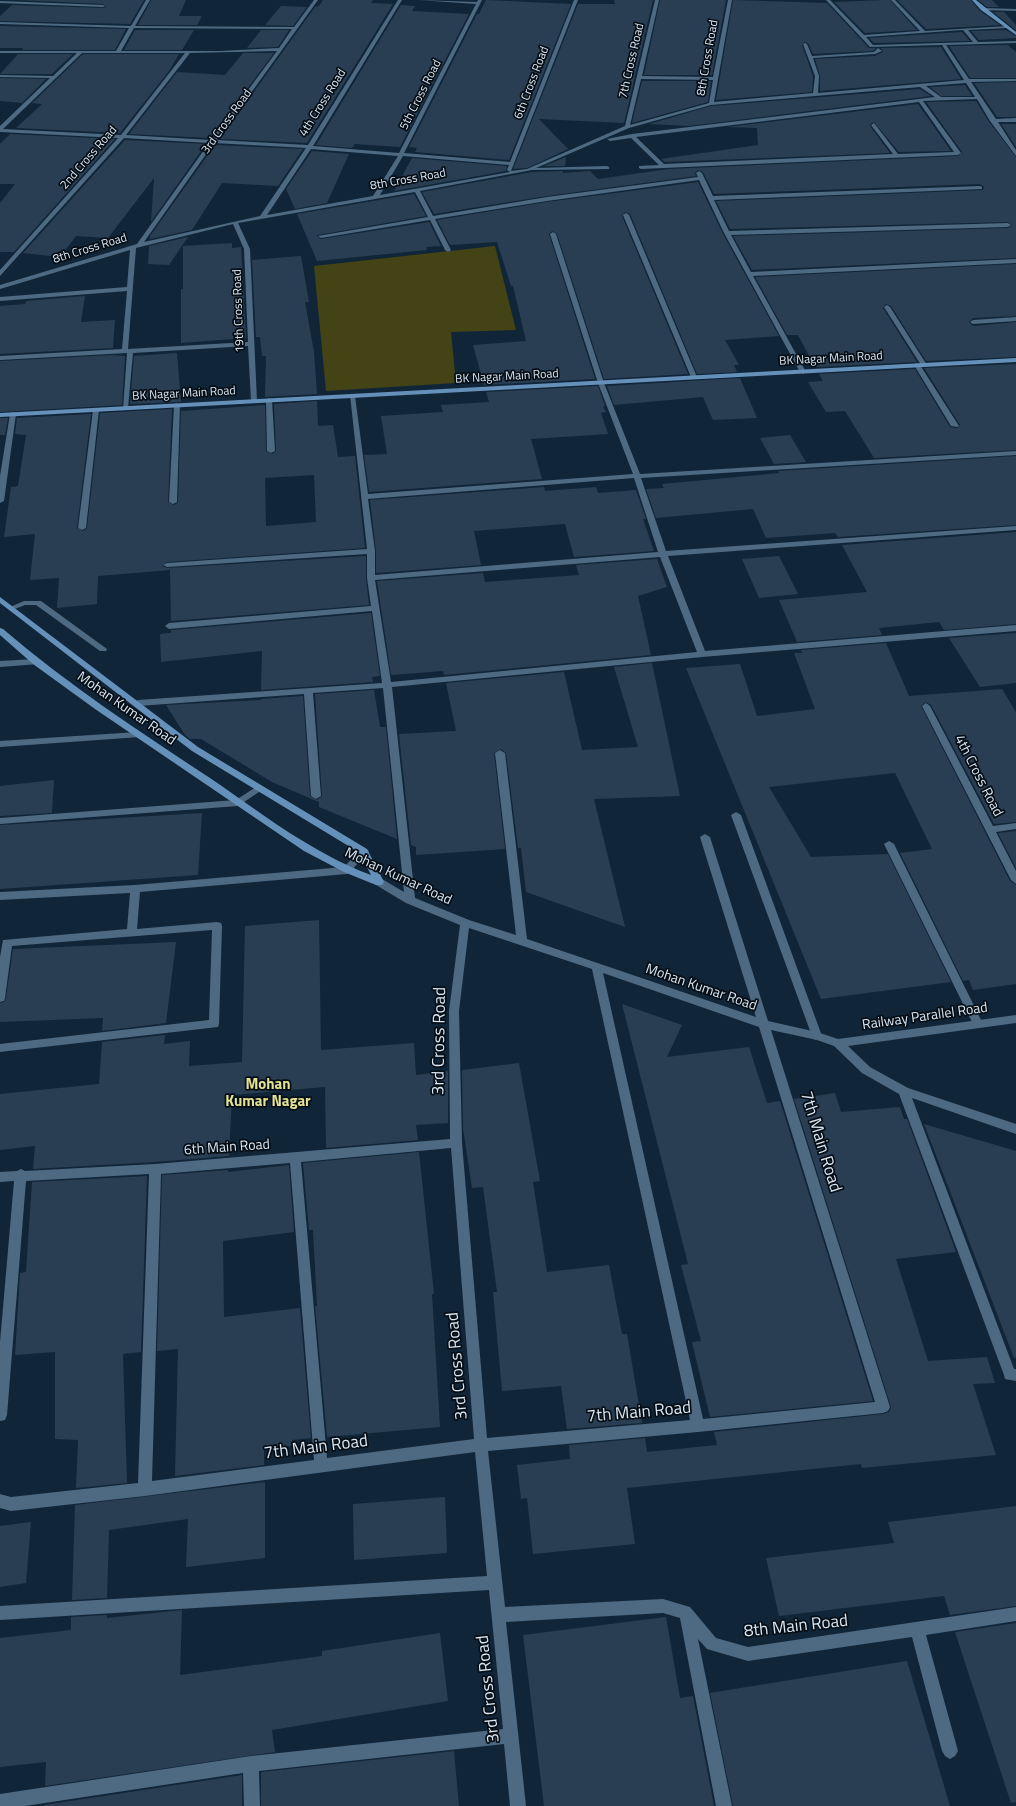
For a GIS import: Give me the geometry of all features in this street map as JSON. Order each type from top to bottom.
[{"type":"street","points":[[118,52],[148,0]]},
{"type":"street","name":"3rd Cross Road","points":[[136,246],[281,48],[293,28],[316,0]]},
{"type":"street","name":"4th Cross Road","points":[[263,216],[310,147],[400,0]]},
{"type":"street","points":[[420,0],[479,1]]},
{"type":"street","name":"6th Cross Road","points":[[509,174],[511,164],[576,0]]},
{"type":"street","name":"7th Cross Road","points":[[627,127],[657,0]]},
{"type":"street","name":"8th Cross Road","points":[[0,287],[136,246],[235,222],[528,170],[627,127],[711,104],[730,0]]},
{"type":"street","points":[[828,0],[870,45],[1016,42]]},
{"type":"street","points":[[893,0],[924,32]]},
{"type":"street","points":[[974,0],[983,9],[1016,34]]},
{"type":"street","name":"5th Cross Road","points":[[376,196],[402,154],[479,1]]},
{"type":"street","points":[[0,2],[103,6]]},
{"type":"street","points":[[983,9],[1016,10]]},
{"type":"street","points":[[0,23],[132,27],[293,28]]},
{"type":"street","points":[[862,36],[1007,27]]},
{"type":"street","points":[[964,29],[977,43]]},
{"type":"street","points":[[805,44],[817,76],[815,95]]},
{"type":"street","points":[[943,44],[966,81],[1016,154]]},
{"type":"street","points":[[811,57],[879,52],[880,51],[876,46]]},
{"type":"street","points":[[0,52],[189,52],[281,48]]},
{"type":"street","name":"2nd Cross Road","points":[[0,274],[123,136],[189,52]]},
{"type":"street","points":[[0,129],[80,53]]},
{"type":"street","points":[[0,76],[54,77]]},
{"type":"street","points":[[639,77],[716,79]]},
{"type":"street","points":[[711,104],[966,81],[1016,80]]},
{"type":"street","points":[[922,86],[940,98]]},
{"type":"street","points":[[600,140],[920,100],[940,98],[978,98]]},
{"type":"street","points":[[641,167],[958,153],[920,100]]},
{"type":"street","points":[[993,121],[1016,120]]},
{"type":"street","points":[[874,125],[897,156]]},
{"type":"street","points":[[0,129],[310,147],[511,164]]},
{"type":"street","points":[[632,136],[662,165]]},
{"type":"street","points":[[1008,143],[1016,143]]},
{"type":"street","points":[[696,164],[700,178],[727,233],[803,372]]},
{"type":"street","points":[[528,170],[607,168]]},
{"type":"street","points":[[321,236],[547,199],[700,178]]},
{"type":"street","points":[[711,198],[980,188]]},
{"type":"street","points":[[416,190],[448,250]]},
{"type":"street","points":[[626,215],[694,377]]},
{"type":"street","name":"19th Cross Road","points":[[235,222],[247,248],[254,401]]},
{"type":"street","points":[[727,233],[1008,225]]},
{"type":"street","points":[[553,234],[601,383],[636,476],[663,554],[702,654]]},
{"type":"street","points":[[125,408],[130,289],[136,246]]},
{"type":"street","points":[[749,274],[1016,261]]},
{"type":"street","points":[[0,299],[130,289]]},
{"type":"street","points":[[887,307],[955,426]]},
{"type":"street","points":[[973,322],[1016,319]]},
{"type":"street","points":[[0,358],[251,344]]},
{"type":"street","name":"BK Nagar Main Road","points":[[0,415],[1016,360]]},
{"type":"street","points":[[352,396],[371,551],[371,578],[387,685],[410,900]]},
{"type":"street","points":[[269,400],[271,451]]},
{"type":"street","points":[[174,502],[177,406]]},
{"type":"street","points":[[82,528],[96,410]]},
{"type":"street","points":[[0,501],[13,414]]},
{"type":"street","points":[[364,497],[636,476],[1016,453]]},
{"type":"street","points":[[371,578],[663,554],[1016,528]]},
{"type":"street","points":[[167,565],[371,551]]},
{"type":"street","points":[[0,599],[138,704],[194,749],[364,851],[379,882]]},
{"type":"street","points":[[12,608],[24,604],[38,603],[102,649]]},
{"type":"street","points":[[169,626],[375,608]]},
{"type":"street","points":[[138,704],[387,685],[702,654],[1016,628]]},
{"type":"street","name":"Mohan Kumar Road","points":[[0,631],[36,662],[238,804],[307,849],[347,870],[379,882],[410,900],[465,923],[764,1024],[817,1036],[838,1043]]},
{"type":"street","points":[[0,664],[36,662]]},
{"type":"street","points":[[308,691],[316,796]]},
{"type":"street","name":"4th Cross Road","points":[[926,706],[1016,880]]},
{"type":"street","points":[[0,744],[138,735]]},
{"type":"street","points":[[500,753],[522,941]]},
{"type":"street","points":[[0,821],[238,804],[259,788]]},
{"type":"street","points":[[736,815],[817,1036]]},
{"type":"street","points":[[990,830],[1016,826]]},
{"type":"street","points":[[705,837],[764,1024]]},
{"type":"street","points":[[889,844],[978,1024]]},
{"type":"street","points":[[0,896],[136,889],[347,870],[364,851]]},
{"type":"street","points":[[132,933],[136,889]]},
{"type":"street","name":"3rd Cross Road","points":[[465,923],[454,1011],[456,1143],[482,1445],[518,1806]]},
{"type":"street","points":[[0,998],[7,943],[217,926],[214,1024],[0,1048]]},
{"type":"street","points":[[597,968],[698,1426]]},
{"type":"street","name":"Railway Parallel Road","points":[[838,1043],[1016,1019]]},
{"type":"street","name":"7th Main Road","points":[[0,1501],[11,1504],[145,1489],[482,1445],[698,1426],[883,1407],[764,1024]]},
{"type":"street","points":[[838,1043],[866,1070],[904,1091],[1016,1129]]},
{"type":"street","points":[[904,1091],[1010,1375],[1016,1375]]},
{"type":"street","name":"6th Main Road","points":[[0,1177],[21,1174],[155,1169],[456,1143]]},
{"type":"street","points":[[295,1158],[321,1465]]},
{"type":"street","points":[[145,1489],[155,1169]]},
{"type":"street","points":[[0,1415],[21,1174]]},
{"type":"street","points":[[0,1613],[495,1583]]},
{"type":"street","points":[[499,1615],[663,1606],[685,1612],[724,1806]]},
{"type":"street","name":"8th Main Road","points":[[685,1612],[712,1644],[748,1654],[1016,1614]]},
{"type":"street","points":[[917,1629],[950,1751]]},
{"type":"street","points":[[0,1802],[251,1764],[511,1736]]},
{"type":"street","points":[[251,1764],[252,1806]]},
{"type":"shaded area","points":[[495,246],[516,330],[451,332],[456,383],[326,391],[314,266]]},
{"type":"building","points":[[17,0],[144,0],[130,24],[0,21],[0,16],[12,5],[106,7],[103,4]]},
{"type":"building","points":[[151,0],[186,0],[179,16],[202,16],[197,25],[138,25]]},
{"type":"building","points":[[323,0],[373,0],[371,3],[393,4],[307,143],[220,139],[315,7],[319,6]]},
{"type":"building","points":[[486,0],[571,4],[509,160],[415,152],[417,148],[409,147],[477,14],[479,14]]},
{"type":"building","points":[[614,0],[653,0],[624,123],[539,119],[568,149],[527,168],[513,169],[578,4],[615,4]]},
{"type":"building","points":[[660,0],[726,0],[712,75],[644,75]]},
{"type":"building","points":[[733,0],[827,3],[869,48],[876,48],[873,51],[813,54],[808,43],[804,42],[802,45],[813,76],[812,92],[716,100]]},
{"type":"building","points":[[890,0],[917,30],[865,33],[834,2]]},
{"type":"building","points":[[897,0],[971,0],[980,11],[1000,25],[926,29]]},
{"type":"building","points":[[978,0],[992,0],[999,7],[987,7]]},
{"type":"building","points":[[401,5],[415,6],[412,11],[469,14],[400,147],[355,144],[352,148],[316,145]]},
{"type":"building","points":[[281,6],[307,7],[293,26],[265,25]]},
{"type":"building","points":[[993,12],[1004,12],[1016,25],[1016,30]]},
{"type":"building","points":[[0,26],[126,29],[115,50],[22,50],[23,48],[0,48]]},
{"type":"building","points":[[135,30],[194,30],[182,50],[124,50]]},
{"type":"building","points":[[261,30],[289,30],[278,47],[247,48]]},
{"type":"building","points":[[1006,30],[1016,36],[1016,38],[979,40],[971,31]]},
{"type":"building","points":[[962,32],[970,41],[874,43],[869,38]]},
{"type":"building","points":[[1008,45],[1016,52],[1016,78],[970,78],[949,46]]},
{"type":"building","points":[[941,47],[961,79],[820,91],[820,76],[815,59],[875,56],[883,52],[881,48]]},
{"type":"building","points":[[243,53],[274,53],[210,138],[129,134],[177,72],[225,75]]},
{"type":"building","points":[[18,54],[73,54],[52,74],[0,74]]},
{"type":"building","points":[[83,54],[179,54],[169,71],[120,133],[16,128],[42,104],[32,103]]},
{"type":"building","points":[[0,78],[46,79],[22,103],[0,101]]},
{"type":"building","points":[[642,81],[711,81],[708,102],[632,123]]},
{"type":"building","points":[[1016,82],[1016,117],[997,117],[974,83]]},
{"type":"building","points":[[965,85],[972,96],[941,96],[930,87]]},
{"type":"building","points":[[920,89],[931,96],[689,126],[649,124],[711,106]]},
{"type":"building","points":[[976,101],[989,122],[1016,157],[1016,258],[752,270],[733,236],[1008,228],[1012,225],[1008,222],[730,229],[716,201],[983,190],[984,187],[980,184],[714,194],[703,172],[698,170],[695,173],[696,176],[547,196],[434,214],[422,192],[532,172],[563,171],[563,173],[590,171],[598,179],[669,169],[958,156],[962,152],[926,102]]},
{"type":"building","points":[[918,104],[951,151],[899,152],[874,122],[870,124],[870,126],[890,153],[665,162],[661,159],[758,145],[757,128],[727,127]]},
{"type":"building","points":[[1001,124],[1016,124],[1016,147]]},
{"type":"building","points":[[10,134],[115,139],[14,252],[0,252],[0,203],[15,184],[0,184],[0,144]]},
{"type":"building","points":[[125,140],[206,144],[151,222],[154,178],[108,238],[76,236],[60,257],[23,253]]},
{"type":"building","points":[[215,145],[303,149],[278,186],[222,183],[192,230],[150,239],[150,236]]},
{"type":"building","points":[[312,151],[349,154],[327,203],[295,209],[286,189]]},
{"type":"building","points":[[566,157],[565,166],[544,166]]},
{"type":"building","points":[[412,158],[507,166],[506,171],[394,191]]},
{"type":"building","points":[[698,182],[723,234],[779,336],[725,340],[739,365],[734,365],[737,372],[697,374],[630,214],[625,212],[622,216],[688,374],[604,379],[557,234],[552,231],[549,234],[595,379],[484,385],[473,345],[526,341],[513,286],[511,286],[497,242],[450,245],[437,220],[547,202]]},
{"type":"building","points":[[414,194],[426,216],[317,236],[321,239],[429,222],[441,246],[426,247],[427,250],[317,261],[297,214]]},
{"type":"building","points":[[188,237],[169,265],[148,264],[149,246]]},
{"type":"building","points":[[232,243],[232,248],[241,247],[246,338],[181,343],[183,246]]},
{"type":"building","points":[[301,256],[309,302],[305,302],[314,352],[317,394],[265,397],[266,356],[262,356],[260,337],[256,337],[252,260]]},
{"type":"building","points":[[1016,264],[1016,316],[973,318],[969,322],[973,326],[1016,322],[1016,357],[926,361],[891,306],[886,304],[883,308],[917,362],[815,367],[798,335],[787,335],[755,277]]},
{"type":"building","points":[[85,296],[81,322],[115,320],[113,348],[0,354],[0,306],[25,304],[26,301]]},
{"type":"building","points":[[177,353],[181,402],[130,404],[134,356]]},
{"type":"building","points":[[112,355],[125,356],[122,405],[0,412],[0,361]]},
{"type":"building","points":[[1016,364],[1016,450],[874,458],[845,411],[826,412],[808,382],[823,381],[819,374],[915,369],[950,427],[957,428],[960,425],[924,368]]},
{"type":"building","points":[[740,378],[757,418],[713,420],[703,397],[614,405],[607,386]]},
{"type":"building","points":[[598,386],[605,406],[603,406],[606,412],[601,413],[608,434],[531,439],[542,479],[369,492],[364,455],[387,454],[381,416],[443,412],[441,405],[489,402],[486,392]]},
{"type":"building","points":[[317,401],[318,426],[333,425],[338,457],[355,456],[365,548],[167,562],[162,566],[167,568],[366,556],[366,578],[369,605],[171,621],[170,570],[98,576],[97,604],[57,608],[59,578],[30,580],[35,534],[4,537],[11,487],[18,486],[26,435],[15,434],[17,418],[91,414],[77,528],[83,531],[87,528],[100,413],[172,409],[168,502],[174,505],[178,502],[181,409],[182,411],[265,405],[266,451],[272,454],[276,451],[274,404]],"holes":[[[314,475],[316,522],[266,526],[265,478]]]},
{"type":"building","points":[[0,418],[8,418],[5,435],[0,435]]},
{"type":"building","points":[[790,435],[806,462],[774,464],[760,438]]},
{"type":"building","points":[[1016,456],[1016,525],[838,537],[835,533],[766,538],[753,509],[656,518],[646,489],[664,488],[662,484],[779,473],[778,471]]},
{"type":"building","points":[[544,487],[545,491],[596,487],[598,493],[636,490],[646,519],[643,519],[654,551],[574,557],[565,524],[474,531],[481,565],[376,573],[376,551],[370,500]]},
{"type":"building","points":[[1016,532],[1016,624],[944,630],[939,622],[879,628],[882,635],[797,642],[779,600],[867,592],[842,545]]},
{"type":"building","points":[[779,556],[798,594],[759,598],[742,559]]},
{"type":"building","points":[[657,559],[667,587],[638,596],[651,655],[444,675],[443,671],[391,675],[377,581],[483,573],[485,582],[579,575],[576,565]]},
{"type":"building","points":[[371,613],[380,676],[372,677],[373,682],[261,690],[262,651],[161,662],[160,634],[171,633],[171,630]]},
{"type":"building","points":[[1016,633],[1016,683],[980,687],[949,638]]},
{"type":"building","points":[[886,643],[909,696],[1002,689],[1016,712],[1016,822],[994,824],[931,705],[926,702],[921,706],[1010,881],[1016,885],[1016,984],[973,990],[969,980],[963,981],[900,853],[932,849],[895,773],[769,787],[811,857],[888,854],[951,982],[821,999],[686,668],[740,664],[757,716],[815,709],[794,653],[802,653],[801,650]]},
{"type":"building","points":[[652,663],[680,796],[594,799],[625,927],[526,892],[521,848],[518,848],[506,753],[501,749],[494,753],[505,849],[416,855],[416,847],[411,845],[399,734],[456,731],[446,683],[564,672],[582,750],[638,747],[614,667]]},
{"type":"building","points":[[374,690],[380,727],[386,727],[397,839],[319,807],[319,802],[272,782],[201,739],[190,739],[185,735],[166,705],[261,700],[303,696],[310,796],[317,800],[322,796],[315,694]]},
{"type":"building","points":[[54,780],[52,813],[0,816],[0,786]]},
{"type":"building","points":[[202,813],[198,875],[0,889],[0,825]]},
{"type":"building","points":[[1016,831],[1016,868],[998,833]]},
{"type":"building","points":[[319,920],[321,1050],[414,1043],[416,1075],[448,1071],[448,1123],[416,1125],[418,1140],[326,1148],[325,1087],[232,1095],[229,1156],[33,1169],[35,1146],[0,1150],[0,1094],[99,1084],[102,1042],[165,1035],[164,1044],[190,1041],[189,1066],[242,1062],[245,926]]},
{"type":"building","points":[[176,942],[166,1023],[102,1031],[103,1018],[0,1022],[0,1003],[4,1002],[6,998],[13,949]]},
{"type":"building","points":[[622,1004],[682,1025],[667,1057],[749,1047],[767,1103],[780,1101],[873,1401],[710,1417],[692,1342],[701,1341],[681,1265],[688,1264]]},
{"type":"building","points":[[519,1063],[540,1181],[533,1182],[547,1272],[609,1265],[622,1334],[627,1334],[642,1423],[567,1429],[561,1386],[502,1391],[493,1292],[497,1292],[483,1187],[472,1188],[463,1128],[462,1070]]},
{"type":"building","points":[[835,1093],[841,1112],[900,1107],[904,1119],[907,1119],[956,1252],[896,1259],[928,1361],[987,1357],[995,1383],[973,1384],[996,1455],[862,1468],[861,1464],[627,1488],[635,1544],[533,1554],[527,1498],[521,1499],[517,1465],[570,1459],[569,1445],[645,1438],[647,1452],[717,1445],[714,1432],[883,1414],[889,1412],[891,1407],[794,1099]]},
{"type":"building","points":[[924,1124],[1016,1151],[1016,1358],[1014,1358]]},
{"type":"building","points":[[419,1152],[434,1294],[432,1294],[440,1427],[327,1437],[315,1306],[317,1306],[313,1230],[309,1230],[303,1163]]},
{"type":"building","points":[[289,1165],[294,1232],[223,1241],[224,1317],[300,1308],[311,1438],[292,1440],[292,1446],[264,1450],[264,1465],[175,1476],[178,1349],[157,1351],[162,1175],[228,1170],[228,1172]]},
{"type":"building","points":[[147,1176],[141,1352],[123,1354],[127,1483],[76,1488],[78,1440],[55,1439],[55,1352],[15,1355],[20,1273],[26,1272],[32,1182]]},
{"type":"building","points":[[265,1482],[265,1558],[186,1567],[188,1519],[109,1530],[107,1598],[72,1600],[75,1505]]},
{"type":"building","points":[[445,1497],[447,1553],[354,1560],[353,1504]]},
{"type":"building","points":[[1016,1506],[1016,1606],[950,1615],[944,1596],[779,1616],[766,1558],[894,1543],[888,1522]]},
{"type":"building","points":[[31,1522],[26,1583],[0,1587],[0,1526]]},
{"type":"building","points":[[182,1610],[180,1675],[322,1656],[322,1651],[440,1633],[448,1701],[272,1730],[275,1752],[45,1786],[46,1762],[0,1767],[0,1638],[71,1630],[71,1617],[107,1615],[107,1618]]},
{"type":"building","points":[[666,1617],[680,1698],[693,1696],[714,1806],[544,1806],[523,1635]]},
{"type":"building","points":[[1016,1623],[1016,1802],[1011,1803],[955,1632]]},
{"type":"building","points":[[907,1661],[950,1806],[733,1806],[710,1693]]},
{"type":"building","points":[[454,1751],[459,1806],[261,1806],[261,1772]]},
{"type":"building","points":[[242,1775],[242,1806],[44,1806],[44,1805]]},
{"type":"district","name":"Mohan Kumar Nagar","points":[[268,1094]]}]
